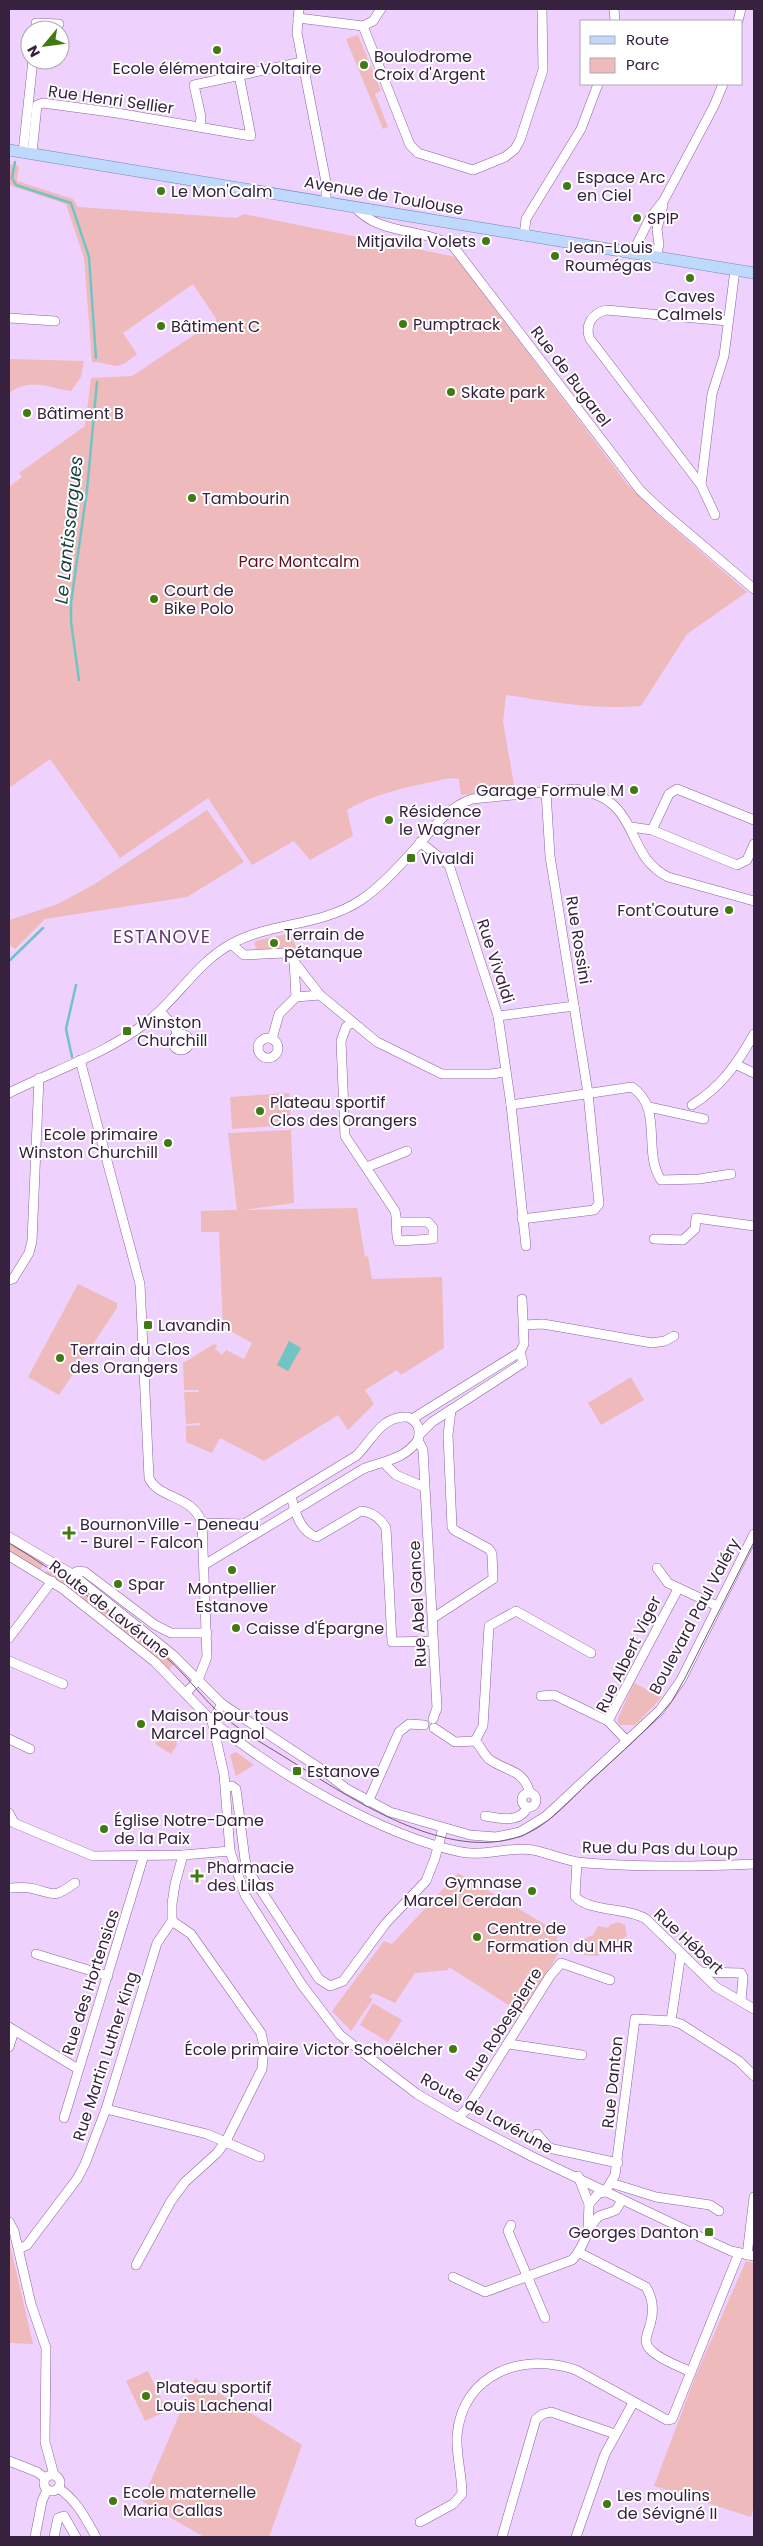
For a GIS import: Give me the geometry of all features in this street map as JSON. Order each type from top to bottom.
[{"type":"main road","name":"Avenue de Toulouse","points":[[9,150],[754,273]]},
{"type":"street","points":[[326,202],[326,182],[297,33],[299,13],[363,26],[373,21],[381,9]]},
{"type":"street","points":[[363,26],[410,146],[418,153],[473,170],[505,157],[516,149],[520,140],[544,70],[542,9]]},
{"type":"street","name":"Rue Henri Sellier","points":[[200,126],[194,85],[302,62]]},
{"type":"street","points":[[28,152],[33,70]]},
{"type":"street","name":"Rue Henri Sellier","points":[[28,152],[37,105],[43,103],[200,126],[251,136],[239,75]]},
{"type":"street","points":[[524,236],[526,220],[581,129],[598,85]]},
{"type":"street","points":[[632,254],[643,231],[664,200],[714,106],[723,85]]},
{"type":"street","points":[[656,257],[659,246],[656,229],[664,200]]},
{"type":"street","name":"Rue de Bugarel","points":[[355,207],[364,218],[376,223],[434,237],[453,246],[640,490],[754,589]]},
{"type":"street","points":[[643,231],[649,231],[658,236]]},
{"type":"street","points":[[701,485],[712,394],[724,356],[735,270]]},
{"type":"street","points":[[715,515],[701,485],[596,348],[588,334],[589,325],[595,314],[606,310],[728,321]]},
{"type":"street","points":[[9,318],[55,321]]},
{"type":"street","points":[[652,830],[669,794],[677,789],[754,820]]},
{"type":"street","points":[[9,1093],[126,1037],[160,1011],[207,962],[231,944],[257,934],[325,918],[350,906],[376,888],[444,814],[459,804],[472,799],[575,790],[597,795],[620,811],[631,827],[644,856],[657,872],[668,877],[754,901]]},
{"type":"street","name":"Rue Rossini","points":[[522,1219],[598,1208],[588,1093],[550,856],[546,792]]},
{"type":"street","points":[[631,827],[652,830],[737,865],[746,860],[754,844]]},
{"type":"street","name":"Rue Vivaldi","points":[[420,842],[449,865],[498,1016],[511,1106],[526,1246]]},
{"type":"street","points":[[231,944],[240,954],[284,954],[294,960],[320,995],[351,1023],[377,1042],[442,1074],[491,1074],[505,1072]]},
{"type":"street","points":[[294,960],[296,997]]},
{"type":"street","points":[[272,1039],[279,1014],[296,997],[320,995]]},
{"type":"street","points":[[498,1016],[574,1006]]},
{"type":"street","points":[[160,1011],[176,1028],[178,1035]]},
{"type":"street","points":[[351,1023],[346,1027],[341,1041],[346,1136],[395,1211],[398,1222]]},
{"type":"street","points":[[692,1105],[714,1090],[737,1065],[754,1034]]},
{"type":"street","points":[[80,1060],[140,1284],[149,1478],[156,1486],[190,1504],[202,1522],[207,1657],[198,1680],[186,1693]]},
{"type":"street","points":[[737,1065],[754,1073]]},
{"type":"street","points":[[9,1280],[13,1279],[29,1253],[32,1241],[39,1078]]},
{"type":"street","points":[[511,1106],[632,1087],[644,1096],[649,1107],[657,1175],[661,1180],[699,1179],[731,1174]]},
{"type":"street","points":[[649,1107],[704,1119]]},
{"type":"street","points":[[367,1166],[407,1151]]},
{"type":"street","points":[[654,1239],[683,1240],[694,1229],[696,1218],[754,1226]]},
{"type":"street","points":[[412,1419],[520,1352],[524,1344],[522,1298]]},
{"type":"street","points":[[524,1325],[543,1324],[652,1343],[665,1342],[674,1336]]},
{"type":"street","points":[[204,1565],[295,1512],[363,1469],[382,1463],[409,1450],[432,1422],[523,1364],[520,1352]]},
{"type":"street","points":[[433,1618],[492,1579],[492,1554],[489,1549],[454,1530],[452,1526],[448,1435],[451,1410]]},
{"type":"street","points":[[202,1522],[244,1524],[366,1447],[374,1432],[388,1422],[404,1416],[412,1419],[416,1422],[419,1437]]},
{"type":"street","name":"Rue Abel Gance","points":[[419,1437],[423,1450],[433,1618],[437,1708],[433,1724]]},
{"type":"street","points":[[366,1447],[370,1456],[396,1475],[424,1487]]},
{"type":"street","points":[[291,1496],[295,1512],[306,1531],[317,1537],[361,1511],[367,1512],[381,1520],[386,1528],[392,1642],[433,1641]]},
{"type":"street","name":"Boulevard Paul Valéry","points":[[443,1828],[480,1837],[505,1836],[525,1829],[546,1816],[649,1722],[671,1695],[754,1534]]},
{"type":"street","name":"Route de Lavérune","points":[[9,1537],[72,1574],[173,1655],[222,1704]]},
{"type":"street","name":"Route de Lavérune","points":[[9,1556],[52,1581],[156,1662],[212,1721],[229,1787],[230,1851],[245,1895],[302,1985],[340,2034],[418,2094],[458,2118],[531,2156],[578,2176],[622,2200],[747,2255]]},
{"type":"street","points":[[657,1568],[665,1580],[678,1588]]},
{"type":"street","points":[[72,1574],[78,1571],[85,1572],[146,1618],[171,1632],[207,1632]]},
{"type":"street","points":[[9,1638],[52,1581]]},
{"type":"street","name":"Rue Albert Viger","points":[[627,1742],[608,1722],[678,1588],[717,1606]]},
{"type":"street","points":[[475,1741],[483,1726],[489,1626],[516,1611],[591,1653]]},
{"type":"street","points":[[9,1661],[63,1684]]},
{"type":"street","points":[[541,1696],[554,1695],[608,1722]]},
{"type":"street","points":[[212,1721],[222,1704],[368,1802],[390,1812],[443,1828],[430,1873],[421,1888],[386,1923],[343,1981],[330,1986],[319,1979],[249,1872],[244,1860],[237,1793],[229,1787]]},
{"type":"street","name":"Rue du Pas du Loup","points":[[212,1721],[272,1764],[330,1798],[406,1834],[438,1846],[474,1854],[518,1849],[531,1850],[577,1862],[702,1866],[754,1864]]},
{"type":"street","points":[[368,1802],[399,1732],[409,1724],[424,1724],[426,1729],[433,1724],[455,1742],[475,1741],[491,1760],[520,1774],[530,1793],[536,1798],[532,1807],[527,1807],[525,1811],[512,1818],[485,1816]]},
{"type":"street","points":[[9,1739],[30,1749]]},
{"type":"street","points":[[9,1813],[12,1826],[37,1831],[82,1854],[92,1856],[183,1855],[230,1851]]},
{"type":"street","name":"Rue des Hortensias","points":[[64,2118],[144,1855]]},
{"type":"street","name":"Rue Martin Luther King","points":[[19,2249],[26,2245],[77,2179],[85,2164],[106,2109],[157,1943],[172,1920],[175,1884],[183,1855]]},
{"type":"street","name":"Rue Hébert","points":[[577,1862],[575,1896],[577,1899],[594,1906],[637,1914],[716,1987],[754,2009]]},
{"type":"street","points":[[9,1888],[29,1888],[52,1895],[62,1892],[75,1883]]},
{"type":"street","points":[[136,2265],[171,2201],[185,2182],[217,2153],[226,2141],[262,2069],[263,2039],[261,2033],[191,1934],[172,1920]]},
{"type":"street","points":[[671,2021],[681,1953]]},
{"type":"street","points":[[36,1954],[108,1976]]},
{"type":"street","name":"Rue Robespierre","points":[[458,2118],[466,2110],[550,1976],[561,1963],[610,1980]]},
{"type":"street","points":[[701,1972],[742,1974],[740,2001]]},
{"type":"street","name":"Rue Danton","points":[[606,2192],[618,2163],[633,2022],[640,2018],[671,2021],[686,2028],[731,2056],[754,2076]]},
{"type":"street","points":[[9,2047],[12,2029],[78,2069]]},
{"type":"street","points":[[509,2044],[582,2055]]},
{"type":"street","points":[[106,2109],[207,2134],[260,2157]]},
{"type":"street","points":[[537,2134],[549,2148],[618,2163]]},
{"type":"street","points":[[453,2277],[484,2292],[572,2260],[580,2253],[588,2228],[589,2204],[578,2176]]},
{"type":"street","points":[[611,2183],[656,2197],[710,2205],[719,2211]]},
{"type":"street","points":[[589,2204],[599,2193],[606,2192]]},
{"type":"street","points":[[420,2522],[453,2504],[462,2494],[457,2436],[460,2421],[472,2396],[481,2385],[504,2370],[532,2363],[563,2366],[576,2370],[667,2420],[672,2419],[691,2372],[747,2255],[752,2240],[754,2197]]},
{"type":"street","points":[[588,2228],[599,2216],[616,2210],[622,2200]]},
{"type":"street","points":[[9,2222],[14,2231],[31,2304],[46,2348],[45,2442],[49,2477]]},
{"type":"street","points":[[511,2225],[508,2231],[545,2318]]},
{"type":"street","points":[[580,2253],[646,2287],[652,2304],[651,2321],[645,2337],[646,2344],[652,2352],[691,2372]]},
{"type":"street","points":[[576,2537],[605,2454],[633,2403]]},
{"type":"street","points":[[502,2537],[536,2419],[543,2414],[551,2412],[615,2434]]},
{"type":"street","points":[[9,2461],[60,2480],[58,2488],[51,2492],[47,2490],[43,2483],[49,2477]]},
{"type":"street","points":[[58,2488],[67,2494],[80,2510],[96,2537]]},
{"type":"street","points":[[35,2537],[42,2500],[47,2490]]},
{"type":"street","points":[[54,2537],[58,2518],[64,2516],[76,2537]]},
{"type":"green space","name":"Boulodrome Croix d'Argent","points":[[358,35],[381,91],[375,94],[388,127],[383,129],[346,39]]},
{"type":"green space","name":"Parc Montcalm","points":[[10,164],[19,166],[17,181],[73,199],[78,207],[236,218],[244,214],[456,257],[627,484],[655,512],[747,592],[687,634],[641,706],[590,706],[506,695],[503,722],[515,790],[461,795],[459,779],[450,778],[397,790],[359,803],[347,810],[353,836],[310,860],[294,841],[252,865],[208,798],[120,858],[50,759],[9,788],[9,487],[22,477],[19,473],[85,426],[91,378],[132,376],[217,320],[193,284],[123,333],[137,354],[119,366],[92,362],[84,258],[66,204],[9,185]]},
{"type":"green space","points":[[9,359],[84,361],[81,377],[71,391],[32,385],[17,388],[9,393]]},
{"type":"green space","points":[[207,810],[244,862],[187,897],[45,919],[15,949],[9,945],[9,920],[58,904],[93,885]]},
{"type":"green space","points":[[291,933],[297,950],[258,951],[254,944],[256,941]]},
{"type":"green space","name":"Plateau sportif Clos des Orangers","points":[[289,1093],[291,1125],[232,1129],[230,1097]]},
{"type":"green space","points":[[291,1130],[294,1203],[243,1210],[357,1208],[365,1257],[368,1256],[372,1279],[442,1277],[444,1348],[401,1375],[397,1370],[365,1390],[374,1404],[348,1430],[338,1415],[264,1461],[220,1438],[212,1453],[186,1442],[186,1426],[200,1425],[200,1423],[186,1424],[184,1392],[199,1392],[199,1390],[184,1390],[183,1363],[214,1344],[217,1345],[215,1349],[222,1355],[226,1350],[244,1359],[252,1343],[223,1327],[219,1232],[201,1232],[201,1211],[237,1210],[228,1133]]},
{"type":"green space","points":[[78,1284],[117,1303],[117,1308],[59,1395],[28,1377]]},
{"type":"green space","points":[[631,1377],[644,1400],[601,1425],[588,1403]]},
{"type":"green space","points":[[9,1539],[46,1560],[40,1570],[9,1552]]},
{"type":"green space","points":[[52,1563],[175,1662],[169,1670],[45,1574]]},
{"type":"green space","points":[[634,1683],[662,1697],[635,1725],[620,1725],[617,1720]]},
{"type":"green space","points":[[166,1727],[175,1733],[177,1745],[171,1754],[155,1744]]},
{"type":"green space","points":[[236,1752],[254,1765],[236,1776],[230,1755]]},
{"type":"green space","name":"Centre de Formation du MHR","points":[[458,1873],[556,1931],[559,1953],[524,2009],[521,2013],[449,1967],[448,1970],[415,1973],[395,2003],[373,1993],[369,1997],[373,1999],[351,2031],[332,2011],[384,1941],[392,1944]]},
{"type":"green space","points":[[618,1922],[625,1925],[627,1936],[617,1942],[610,1940],[603,1944],[601,1954],[597,1956],[584,1955],[580,1947],[581,1940],[593,1935],[598,1926],[608,1928],[610,1925]]},
{"type":"green space","points":[[373,2003],[402,2020],[388,2042],[360,2025]]},
{"type":"green space","points":[[9,2240],[33,2344],[9,2343]]},
{"type":"green space","points":[[746,2261],[754,2263],[754,2505],[751,2517],[654,2486],[696,2375]]},
{"type":"green space","name":"Plateau sportif Louis Lachenal","points":[[148,2371],[167,2411],[145,2421],[126,2381]]},
{"type":"green space","points":[[195,2378],[302,2445],[269,2537],[204,2537],[142,2501]]},
{"type":"shaded area","points":[[289,1341],[301,1348],[288,1371],[277,1365]]},
{"type":"waterway","name":"Le Lantissargues","points":[[15,162],[12,178],[16,185],[71,203],[89,257],[96,358]]},
{"type":"waterway","name":"Le Lantissargues","points":[[79,680],[71,622],[71,603],[87,490],[97,382]]},
{"type":"waterway","name":"Le Lantissargues","points":[[9,961],[43,928]]},
{"type":"waterway","points":[[72,1057],[66,1029],[76,985]]},
{"type":"tram line","points":[[9,1543],[69,1582],[163,1655],[216,1710],[232,1723],[342,1793],[401,1823],[432,1834],[462,1841],[492,1842],[521,1836],[549,1820],[659,1716],[672,1701],[684,1680],[754,1542]]},
{"type":"place","name":"Ecole élémentaire Voltaire","points":[[217,50]]},
{"type":"place","name":"Boulodrome Croix d'Argent","points":[[364,65]]},
{"type":"place","name":"Espace Arc en Ciel","points":[[567,186]]},
{"type":"place","name":"Le Mon'Calm","points":[[161,191]]},
{"type":"place","name":"SPIP","points":[[637,218]]},
{"type":"place","name":"Mitjavila Volets","points":[[486,241]]},
{"type":"place","name":"Jean-Louis Roumégas","points":[[555,256]]},
{"type":"place","name":"Caves Calmels","points":[[690,278]]},
{"type":"place","name":"Pumptrack","points":[[403,324]]},
{"type":"place","name":"Bâtiment C","points":[[161,326]]},
{"type":"place","name":"Skate park","points":[[451,392]]},
{"type":"place","name":"Bâtiment B","points":[[27,413]]},
{"type":"place","name":"Tambourin","points":[[192,498]]},
{"type":"place","name":"Court de Bike Polo","points":[[154,599]]},
{"type":"place","name":"Garage Formule M","points":[[634,790]]},
{"type":"place","name":"Résidence le Wagner","points":[[389,820]]},
{"type":"place","name":"Vivaldi","points":[[411,858]]},
{"type":"place","name":"Font'Couture","points":[[729,910]]},
{"type":"place","name":"Terrain de pétanque","points":[[274,943]]},
{"type":"place","name":"Winston Churchill","points":[[127,1031]]},
{"type":"place","name":"Plateau sportif Clos des Orangers","points":[[260,1111]]},
{"type":"place","name":"Ecole primaire Winston Churchill","points":[[168,1143]]},
{"type":"place","name":"Lavandin","points":[[148,1325]]},
{"type":"place","name":"Terrain du Clos des Orangers","points":[[60,1358]]},
{"type":"place","name":"BournonVille - Deneau - Burel - Falcon","points":[[69,1533]]},
{"type":"place","name":"Montpellier Estanove","points":[[232,1570]]},
{"type":"place","name":"Spar","points":[[118,1584]]},
{"type":"place","name":"Caisse d'Épargne","points":[[236,1628]]},
{"type":"place","name":"Maison pour tous Marcel Pagnol","points":[[141,1724]]},
{"type":"place","name":"Estanove","points":[[297,1771]]},
{"type":"place","name":"Église Notre-Dame de la Paix","points":[[104,1829]]},
{"type":"place","name":"Pharmacie des Lilas","points":[[197,1876]]},
{"type":"place","name":"Gymnase Marcel Cerdan","points":[[532,1891]]},
{"type":"place","name":"Centre de Formation du MHR","points":[[477,1937]]},
{"type":"place","name":"École primaire Victor Schoëlcher","points":[[453,2049]]},
{"type":"place","name":"Georges Danton","points":[[709,2232]]},
{"type":"place","name":"Plateau sportif Louis Lachenal","points":[[146,2396]]},
{"type":"place","name":"Ecole maternelle Maria Callas","points":[[113,2501]]},
{"type":"place","name":"Les moulins de Sévigné II","points":[[607,2504]]},
{"type":"district","name":"ESTANOVE","points":[[162,937]]}]
